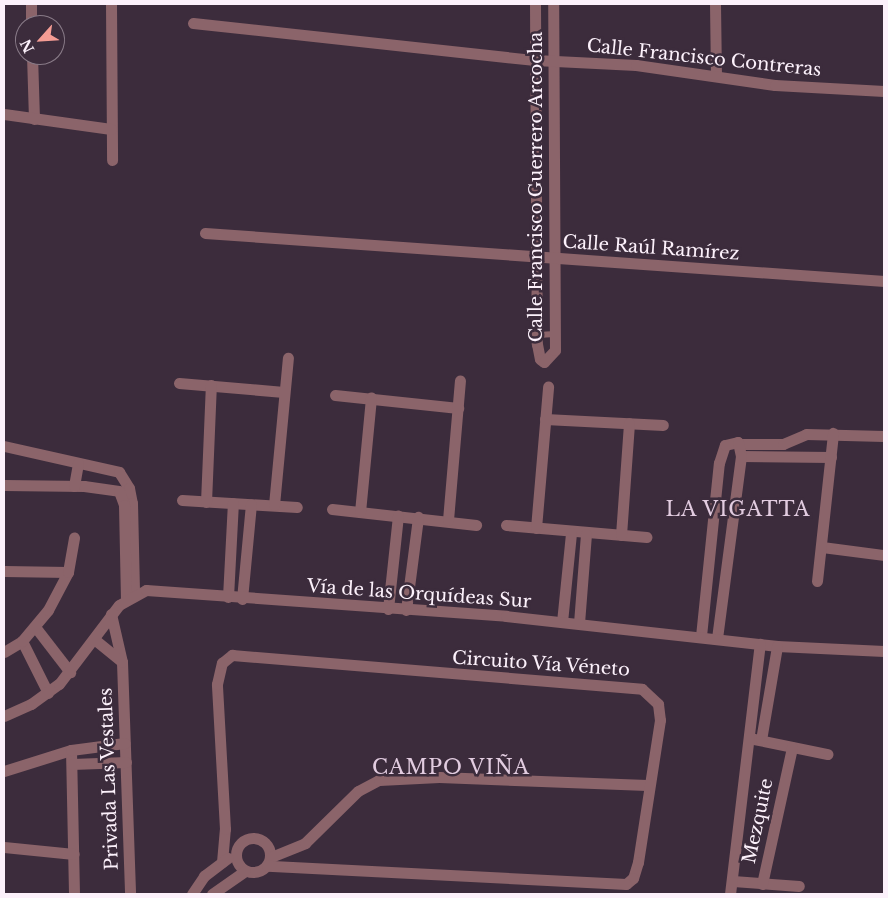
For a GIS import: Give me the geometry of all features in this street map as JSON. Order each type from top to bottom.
[{"type":"street","points":[[111,4],[112,160]]},
{"type":"street","name":"Calle Francisco Guerrero Arcocha","points":[[535,4],[539,257],[538,354],[544,362],[553,355],[555,334],[553,4]]},
{"type":"street","points":[[715,4],[716,75]]},
{"type":"street","name":"Calle Francisco Contreras","points":[[193,23],[535,60],[636,65],[716,75],[775,86],[884,91]]},
{"type":"street","points":[[32,65],[34,119]]},
{"type":"street","points":[[4,114],[111,129]]},
{"type":"street","name":"Calle Raúl Ramírez","points":[[205,233],[884,281]]},
{"type":"street","points":[[274,505],[288,358]]},
{"type":"street","points":[[448,520],[460,381]]},
{"type":"street","points":[[179,383],[284,392]]},
{"type":"street","points":[[206,502],[211,385]]},
{"type":"street","points":[[536,528],[548,387]]},
{"type":"street","points":[[335,395],[458,408]]},
{"type":"street","points":[[360,512],[371,398]]},
{"type":"street","points":[[545,419],[663,425]]},
{"type":"street","points":[[621,535],[629,423]]},
{"type":"street","points":[[741,450],[783,444],[806,434],[833,433],[884,436]]},
{"type":"street","points":[[817,580],[833,433]]},
{"type":"street","points":[[700,636],[720,463],[727,443],[741,450],[831,457]]},
{"type":"street","points":[[4,446],[119,472],[129,488],[130,596],[111,614],[70,672],[48,693],[4,716]]},
{"type":"street","points":[[717,638],[741,450]]},
{"type":"street","points":[[74,486],[78,463]]},
{"type":"street","points":[[4,485],[114,488],[128,504]]},
{"type":"street","points":[[182,500],[297,507]]},
{"type":"street","points":[[228,597],[233,503]]},
{"type":"street","points":[[242,599],[251,504]]},
{"type":"street","points":[[332,510],[448,520],[476,525]]},
{"type":"street","points":[[388,609],[398,516]]},
{"type":"street","points":[[406,610],[418,517]]},
{"type":"street","points":[[506,525],[571,533],[646,537]]},
{"type":"street","points":[[562,622],[571,533]]},
{"type":"street","points":[[579,623],[586,534]]},
{"type":"street","points":[[4,652],[22,641],[36,628],[68,572],[74,538]]},
{"type":"street","points":[[822,547],[884,555]]},
{"type":"street","points":[[4,571],[68,572]]},
{"type":"street","name":"Vía de las Orquídeas Sur","points":[[130,596],[152,590],[242,599],[579,623],[777,646],[884,652]]},
{"type":"street","name":"Privada Las Vestales","points":[[111,614],[122,662],[130,894]]},
{"type":"street","points":[[36,628],[70,672]]},
{"type":"street","name":"Privada Las Vestales","points":[[94,639],[122,662]]},
{"type":"street","points":[[22,641],[48,693]]},
{"type":"street","name":"Mezquite","points":[[755,739],[760,644]]},
{"type":"street","name":"Mezquite","points":[[777,646],[755,739],[733,881],[762,884],[792,747]]},
{"type":"street","name":"Circuito Vía Véneto","points":[[222,862],[225,829],[217,684],[222,663],[236,654],[344,666],[642,689],[660,710],[647,785],[638,862],[633,878],[623,885],[269,861]]},
{"type":"street","points":[[755,739],[827,754]]},
{"type":"street","points":[[4,771],[71,750],[125,743]]},
{"type":"street","points":[[71,750],[74,892]]},
{"type":"street","points":[[72,764],[126,762]]},
{"type":"street","points":[[212,894],[245,871],[257,872],[269,861],[305,843],[358,791],[379,780],[439,776],[647,785]]},
{"type":"street","points":[[192,894],[204,876],[236,854],[244,840],[257,838],[268,845],[269,861]]},
{"type":"street","points":[[4,847],[74,854]]},
{"type":"street","points":[[236,854],[245,871]]},
{"type":"street","points":[[730,894],[733,881]]},
{"type":"street","points":[[762,884],[799,886]]},
{"type":"lane","points":[[538,335],[555,334]]},
{"type":"district","name":"LA VIGATTA","points":[[738,509]]},
{"type":"district","name":"CAMPO VIÑA","points":[[451,767]]}]
